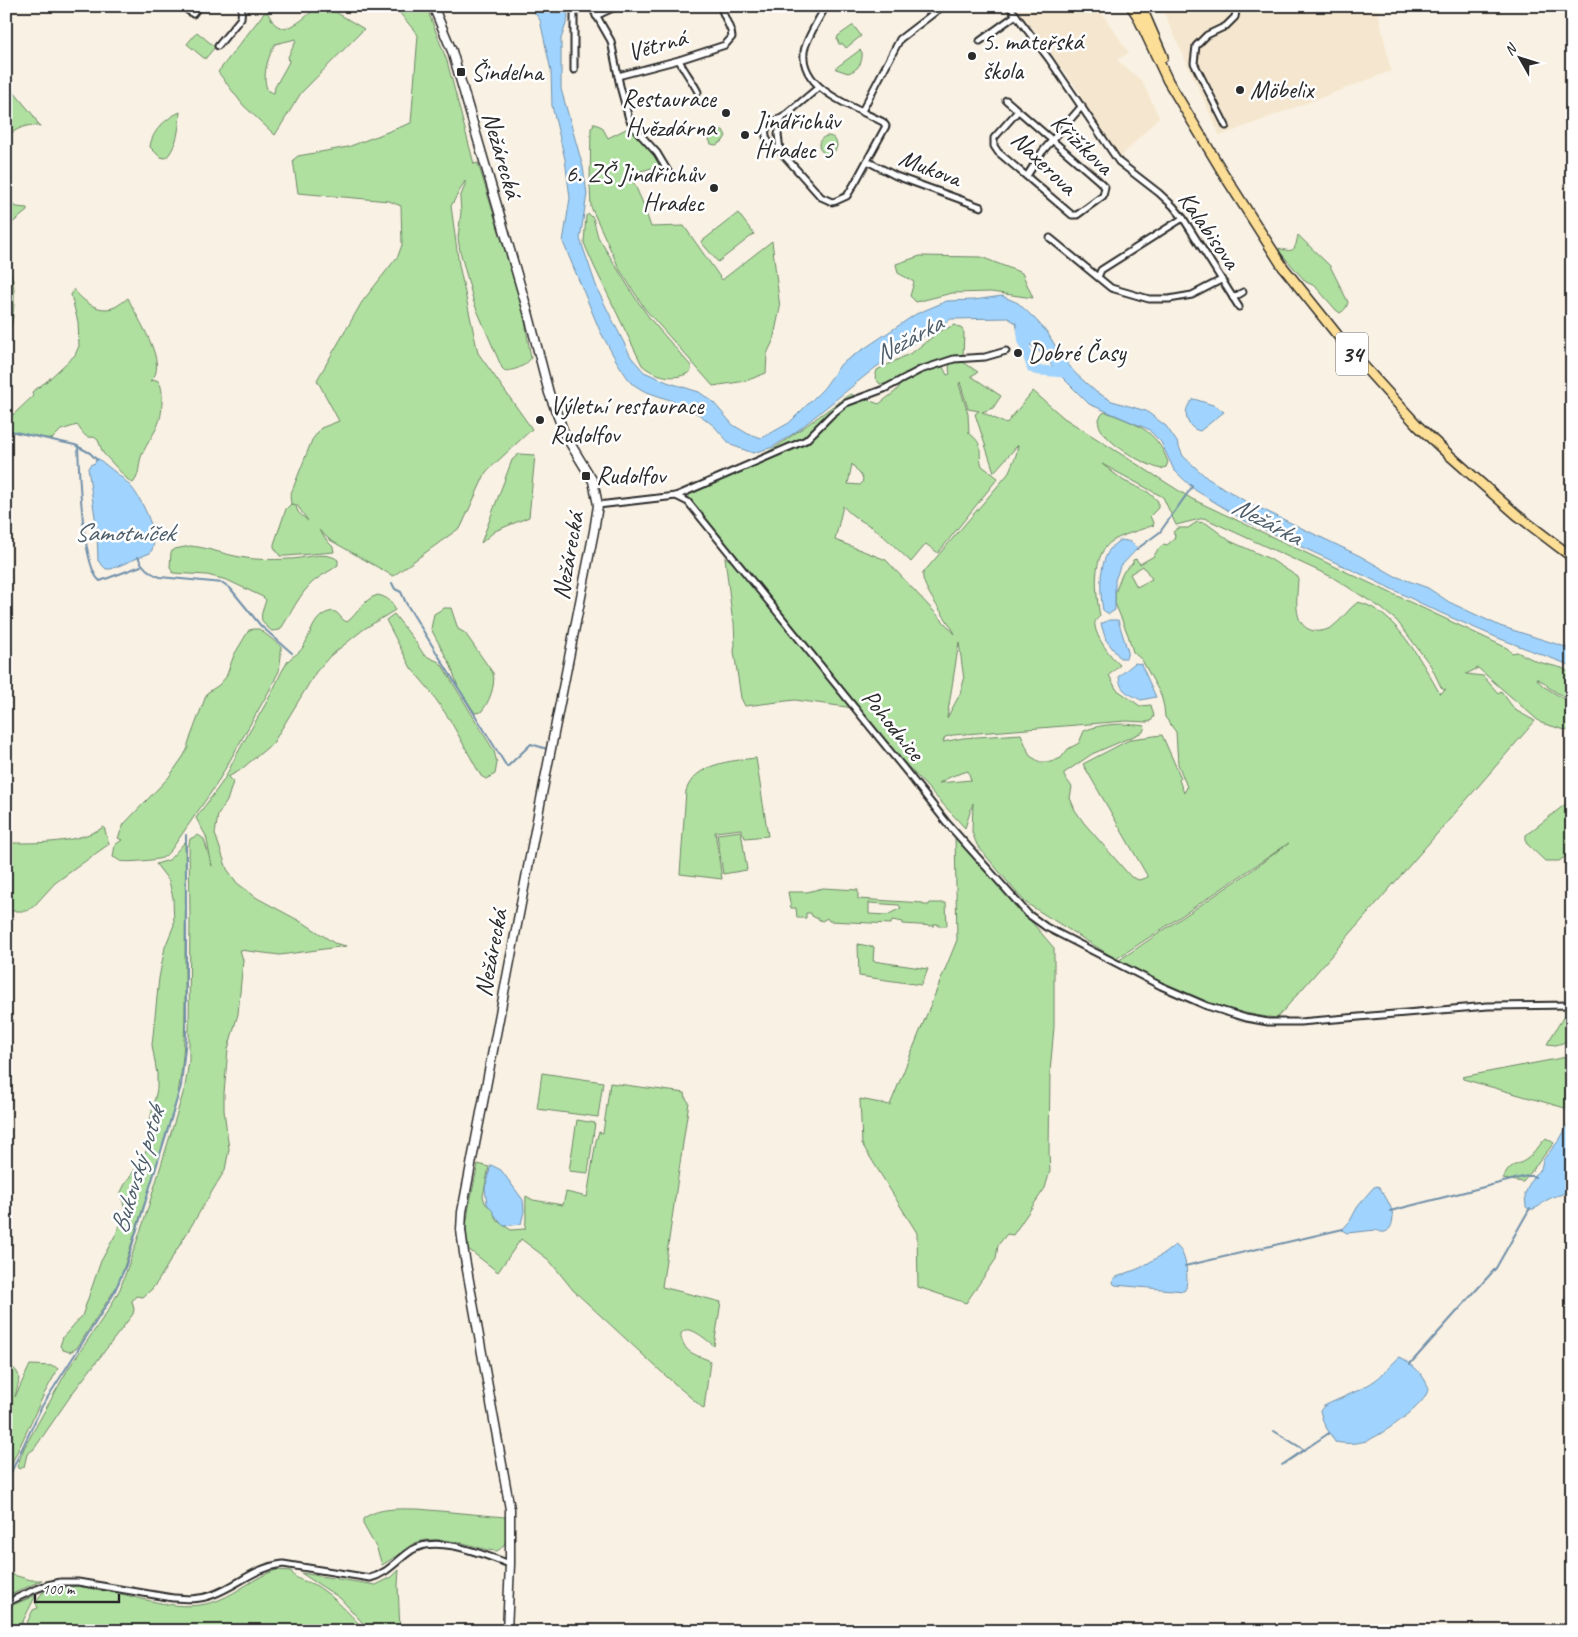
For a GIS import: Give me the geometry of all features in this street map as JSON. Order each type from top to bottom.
[{"type":"main road","name":"34","points":[[1131,6],[1168,81],[1225,176],[1283,267],[1350,352],[1418,426],[1448,454],[1517,515],[1572,556]]},
{"type":"main road","name":"34","points":[[1141,6],[1184,105]]},
{"type":"street","points":[[182,6],[192,14],[199,6]]},
{"type":"street","points":[[218,46],[241,18],[242,6]]},
{"type":"street","name":"Nežárecká","points":[[433,6],[452,51],[550,393],[567,439],[593,481],[598,505],[462,1212],[461,1230],[464,1253],[510,1509],[507,1631]]},
{"type":"street","points":[[574,6],[574,70]]},
{"type":"street","points":[[591,6],[611,41],[629,119],[657,153],[669,173]]},
{"type":"street","points":[[596,16],[617,6]]},
{"type":"street","name":"Větrná","points":[[618,76],[679,60],[725,45],[732,37],[720,6]]},
{"type":"street","points":[[819,87],[782,118],[774,120],[769,124],[766,134],[768,143],[780,151],[821,197],[832,202],[847,196],[886,126],[883,122],[819,87],[807,71],[804,64],[804,50],[826,6]]},
{"type":"street","points":[[862,111],[900,39],[943,6]]},
{"type":"street","name":"Kalabisova","points":[[1009,6],[1049,59],[1119,162],[1159,193],[1183,218],[1239,307]]},
{"type":"street","points":[[1226,126],[1194,63],[1196,46],[1207,35],[1226,26],[1235,17],[1237,6]]},
{"type":"street","points":[[980,41],[1016,15]]},
{"type":"street","points":[[679,60],[698,92]]},
{"type":"street","name":"Křižíkova","points":[[1006,100],[1105,187],[1103,196],[1078,215]]},
{"type":"street","points":[[1027,176],[1042,152],[1082,106]]},
{"type":"street","name":"Naxerova","points":[[1018,111],[994,138],[994,146],[998,152],[1070,213],[1078,215]]},
{"type":"street","points":[[780,151],[778,134],[782,118]]},
{"type":"street","name":"Mukova","points":[[867,162],[896,176],[981,207]]},
{"type":"street","points":[[1098,277],[1101,270],[1183,218]]},
{"type":"street","points":[[1050,238],[1111,288],[1149,299],[1169,299],[1192,295],[1221,280]]},
{"type":"street","points":[[1233,298],[1243,292]]},
{"type":"street","points":[[598,505],[676,496],[806,440],[846,403],[884,389],[920,370],[954,359],[985,357],[1006,351]]},
{"type":"street","name":"Pohodnice","points":[[676,496],[688,502],[947,823],[1028,914],[1046,927],[1161,986],[1207,1006],[1246,1018],[1268,1022],[1300,1022],[1488,1006],[1572,1005]]},
{"type":"street","points":[[6,1603],[47,1585],[61,1582],[78,1582],[189,1600],[212,1595],[257,1570],[284,1564],[370,1578],[379,1576],[414,1549],[437,1543],[455,1546],[510,1564]]},
{"type":"shaded area","points":[[1015,6],[1097,6],[1129,53],[1117,60],[1142,81],[1159,117],[1120,158],[1080,97],[1082,95]]},
{"type":"shaded area","points":[[1161,6],[1377,6],[1391,71],[1220,136]]},
{"type":"green space","points":[[318,6],[334,11],[364,29],[301,93],[275,135],[243,105],[218,72],[264,13],[267,12],[276,25],[287,27],[298,22]],"holes":[[[296,39],[288,57],[289,62],[275,87],[274,93],[268,91],[265,73],[275,44]]]},
{"type":"green space","points":[[394,6],[426,6],[447,61],[474,164],[478,163],[523,310],[531,358],[520,368],[505,371],[474,303],[458,238],[461,212],[460,198],[465,181],[451,206],[459,265],[478,353],[532,429],[486,472],[461,527],[393,576],[330,540],[319,530],[333,547],[334,552],[280,556],[274,544],[286,509],[291,504],[290,496],[312,440],[321,428],[339,421],[317,380],[362,302],[398,256],[402,245],[401,206],[389,201],[298,193],[293,160],[298,156],[348,147],[411,123],[418,35]],"holes":[[[291,504],[297,505],[308,521],[298,512],[296,506]]]},
{"type":"green space","points":[[852,26],[861,36],[846,48],[843,44],[839,44],[837,39],[838,36]]},
{"type":"green space","points":[[197,32],[215,47],[205,59],[187,44]]},
{"type":"green space","points":[[860,50],[862,52],[862,60],[855,70],[848,73],[836,69],[837,67]]},
{"type":"green space","points":[[6,70],[8,85],[33,115],[40,127],[26,126],[6,136]]},
{"type":"green space","points":[[180,112],[173,148],[166,158],[160,157],[150,147],[153,136],[164,122]]},
{"type":"green space","points":[[593,123],[602,127],[608,138],[630,127],[663,165],[630,174],[651,227],[684,226],[722,280],[772,241],[780,308],[773,341],[767,354],[766,373],[746,381],[713,386],[645,309],[620,270],[591,207],[591,128],[594,126]]},
{"type":"green space","points":[[717,129],[723,130],[726,136],[723,141],[716,145],[711,144],[709,139]]},
{"type":"green space","points":[[828,136],[834,139],[837,145],[834,151],[828,154],[822,151],[819,145],[822,139]]},
{"type":"green space","points":[[6,201],[17,207],[27,208],[27,211],[6,228]]},
{"type":"green space","points":[[738,213],[754,234],[718,262],[701,242]]},
{"type":"green space","points":[[589,214],[593,218],[598,237],[636,299],[651,320],[691,366],[691,371],[673,377],[659,375],[642,365],[584,243],[586,216]]},
{"type":"green space","points":[[1298,235],[1330,266],[1348,302],[1346,308],[1340,313],[1315,286],[1306,282],[1280,252],[1279,248],[1293,249]]},
{"type":"green space","points":[[920,256],[981,257],[1022,273],[1033,298],[991,292],[952,293],[916,302],[910,296],[914,282],[898,273],[896,264]]},
{"type":"green space","points":[[6,263],[13,279],[14,295],[12,321],[6,343]]},
{"type":"green space","points":[[74,289],[86,302],[103,309],[115,307],[128,298],[150,341],[154,353],[157,364],[155,374],[150,381],[157,380],[161,386],[161,416],[156,430],[141,457],[138,474],[133,483],[103,453],[98,440],[94,437],[86,436],[77,425],[61,430],[52,439],[6,431],[6,415],[14,414],[33,396],[32,392],[75,355],[79,346],[78,322],[71,295]]},
{"type":"green space","points":[[955,325],[962,329],[964,333],[963,356],[924,366],[886,384],[880,384],[875,378],[877,370],[913,352],[940,331]]},
{"type":"green space","points":[[950,362],[963,362],[978,372],[971,376],[1001,396],[993,408],[982,412],[1006,424],[1033,391],[1064,418],[1192,499],[1507,648],[1512,653],[1517,652],[1538,662],[1562,668],[1572,674],[1572,702],[1536,678],[1543,686],[1572,704],[1572,732],[1541,723],[1478,668],[1466,674],[1483,676],[1498,693],[1501,691],[1515,710],[1535,721],[1277,1018],[1235,1010],[1195,997],[1118,961],[1289,843],[1116,959],[1026,903],[977,845],[972,832],[973,803],[965,828],[854,708],[795,700],[745,706],[741,698],[734,651],[734,622],[725,557],[742,569],[688,502],[690,490],[733,471],[776,447],[850,394],[879,404],[896,391],[904,380],[938,366],[943,367],[947,375],[950,374]],"holes":[[[960,382],[968,409],[979,411],[975,414],[994,472],[1018,445],[1008,474],[923,573],[923,579],[930,594],[955,634],[886,560],[835,540],[843,506],[882,535],[911,562],[926,544],[938,553],[998,478],[982,466],[978,441],[969,433],[968,414]],[[852,464],[863,478],[860,485],[848,484]],[[1102,464],[1163,497],[1176,525],[1204,518],[1332,577],[1381,608],[1397,621],[1431,666],[1441,687],[1444,690],[1446,689],[1440,694],[1416,654],[1396,627],[1371,607],[1358,602],[1330,628],[1316,631],[1306,628],[1298,616],[1298,577],[1270,559],[1230,541],[1206,523],[1197,522],[1188,528],[1178,528],[1173,532],[1175,535],[1174,539],[1158,549],[1154,556],[1140,564],[1136,559],[1133,560],[1133,563],[1124,571],[1121,577],[1115,593],[1115,603],[1133,652],[1142,660],[1161,695],[1165,717],[1176,732],[1178,764],[1187,787],[1184,793],[1179,780],[1181,778],[1162,735],[1131,739],[1083,764],[1148,877],[1139,880],[1131,877],[1084,823],[1075,810],[1070,798],[1072,787],[1064,773],[1092,754],[1143,732],[1145,726],[1114,724],[1091,728],[1084,731],[1079,743],[1068,749],[1061,758],[1051,762],[1040,762],[1030,756],[1021,734],[963,738],[943,742],[945,737],[953,735],[1126,721],[1151,721],[1154,716],[1151,705],[1140,706],[1116,689],[1109,675],[1120,665],[1104,647],[1095,626],[1095,621],[1100,616],[1096,575],[1101,554],[1106,546],[1114,540],[1154,525],[1150,516],[1158,508],[1158,501],[1148,492],[1124,481]],[[1143,566],[1152,579],[1137,587],[1130,574]],[[959,642],[964,680],[960,694],[947,718]],[[968,771],[971,780],[939,783]]]},
{"type":"green space","points":[[1106,412],[1136,424],[1151,435],[1163,451],[1168,462],[1166,467],[1161,469],[1146,463],[1128,454],[1113,443],[1100,428],[1098,420]]},
{"type":"green space","points":[[519,454],[535,455],[529,517],[495,531],[481,543],[512,460]]},
{"type":"green space","points":[[190,546],[241,557],[268,560],[295,559],[321,555],[333,557],[338,560],[338,565],[309,586],[280,630],[272,631],[262,621],[266,600],[263,597],[227,580],[207,575],[173,573],[170,567],[171,552],[175,549]]},
{"type":"green space","points":[[378,595],[389,600],[395,610],[364,629],[330,656],[316,672],[273,743],[239,771],[228,777],[233,782],[227,801],[218,815],[215,834],[227,869],[237,883],[257,898],[307,925],[334,943],[346,946],[280,955],[240,950],[243,960],[238,1014],[228,1049],[224,1093],[224,1110],[229,1149],[225,1170],[158,1281],[143,1297],[136,1296],[132,1301],[133,1314],[74,1391],[34,1449],[27,1454],[24,1467],[19,1469],[17,1467],[24,1448],[68,1369],[109,1309],[120,1289],[144,1221],[185,1087],[189,1061],[190,839],[198,835],[204,839],[212,866],[206,836],[196,818],[224,779],[285,666],[304,646],[318,619],[332,611],[347,622],[365,603]]},
{"type":"green space","points":[[444,608],[451,608],[458,629],[465,633],[493,673],[494,683],[491,694],[481,712],[475,713],[458,687],[451,666],[431,629],[434,614]]},
{"type":"green space","points":[[394,614],[424,655],[442,665],[494,751],[497,763],[495,774],[486,779],[481,776],[450,720],[428,688],[411,668],[386,620]]},
{"type":"green space","points":[[259,629],[281,646],[279,671],[216,785],[165,856],[154,860],[128,862],[120,861],[113,857],[115,845],[122,840],[118,838],[124,824],[169,777],[183,757],[188,748],[207,693],[219,685],[226,677],[234,655],[249,630]]},
{"type":"green space","points":[[756,758],[768,836],[745,838],[741,829],[715,832],[722,879],[680,874],[686,791],[691,782],[697,774],[715,765]]},
{"type":"green space","points":[[1572,799],[1572,852],[1559,861],[1545,861],[1526,843],[1526,835]]},
{"type":"green space","points":[[947,823],[1054,948],[1054,1027],[1050,1072],[1050,1171],[1045,1188],[1013,1235],[1007,1234],[998,1245],[996,1259],[966,1303],[918,1287],[917,1233],[862,1144],[860,1099],[890,1105],[957,940],[955,835]]},
{"type":"green space","points":[[104,827],[109,844],[55,883],[27,911],[6,911],[6,843],[69,840],[93,833]]},
{"type":"green space","points":[[741,831],[747,870],[723,874],[717,834]]},
{"type":"green space","points":[[185,842],[185,1004],[179,1090],[119,1283],[77,1348],[70,1352],[63,1350],[60,1346],[63,1337],[82,1316],[101,1261],[117,1232],[125,1212],[121,1192],[147,1149],[149,1125],[157,1089],[157,1074],[152,1045],[159,978],[165,947],[174,925],[173,898],[169,881],[156,864],[169,860]]},
{"type":"green space","points":[[823,888],[858,890],[858,899],[923,903],[923,905],[946,903],[947,926],[938,926],[938,924],[934,924],[934,926],[903,924],[903,922],[892,920],[891,924],[829,921],[827,918],[822,921],[812,916],[811,913],[806,913],[806,918],[797,918],[796,908],[791,908],[788,892],[807,892]],"holes":[[[869,903],[899,905],[901,908],[887,915],[869,914]]]},
{"type":"green space","points":[[858,944],[874,947],[873,961],[928,969],[921,985],[859,976]]},
{"type":"green space","points":[[1572,1009],[1572,1040],[1556,1045],[1547,1044],[1567,1011]]},
{"type":"green space","points":[[1572,1056],[1572,1110],[1463,1079],[1462,1077]]},
{"type":"green space","points":[[542,1073],[603,1082],[598,1117],[537,1109]]},
{"type":"green space","points":[[610,1083],[685,1093],[686,1099],[689,1102],[662,1287],[721,1302],[714,1346],[693,1331],[684,1331],[681,1334],[682,1341],[688,1350],[710,1361],[704,1409],[573,1290],[549,1260],[521,1239],[498,1272],[468,1249],[466,1227],[478,1164],[489,1167],[483,1196],[485,1203],[493,1210],[496,1220],[511,1230],[525,1229],[526,1196],[533,1200],[563,1205],[566,1192],[587,1197],[596,1141],[599,1132],[603,1133]]},
{"type":"green space","points":[[577,1120],[595,1123],[588,1173],[569,1171]]},
{"type":"green space","points":[[1546,1138],[1554,1143],[1523,1182],[1503,1179],[1511,1167],[1530,1157]]},
{"type":"green space","points":[[6,1364],[16,1370],[18,1374],[19,1378],[15,1397],[30,1365],[54,1366],[58,1369],[44,1394],[6,1476]]},
{"type":"green space","points":[[418,1509],[505,1517],[506,1541],[497,1551],[448,1541],[420,1541],[382,1565],[377,1549],[363,1524],[363,1519],[375,1512]]},
{"type":"green space","points":[[276,1570],[291,1571],[295,1577],[317,1586],[337,1601],[366,1631],[23,1631],[33,1610],[38,1608],[36,1603],[41,1594],[49,1590],[79,1586],[157,1602],[194,1606],[219,1600]]},
{"type":"green space","points":[[399,1570],[400,1631],[370,1631],[340,1598],[301,1573],[376,1585],[392,1577]]},
{"type":"green space","points":[[6,1573],[31,1580],[42,1580],[6,1597]]},
{"type":"green space","points":[[36,1595],[18,1631],[6,1631],[6,1608]]},
{"type":"water","name":"Nežárka","points":[[527,6],[566,6],[568,18],[561,39],[561,89],[583,167],[587,194],[580,239],[598,291],[631,357],[644,372],[667,382],[699,392],[713,402],[733,425],[748,434],[762,438],[789,423],[824,388],[841,364],[916,314],[947,301],[1002,296],[1018,303],[1035,319],[1047,332],[1060,354],[1075,373],[1096,392],[1112,401],[1146,411],[1166,426],[1177,442],[1183,456],[1207,478],[1245,501],[1360,556],[1395,576],[1428,588],[1449,602],[1500,626],[1572,649],[1572,666],[1498,638],[1441,613],[1247,522],[1195,490],[1174,470],[1161,442],[1148,429],[1089,404],[1038,350],[1019,338],[1016,323],[1008,318],[951,319],[876,367],[797,431],[773,447],[753,453],[731,445],[714,426],[700,415],[670,400],[644,391],[631,383],[600,331],[563,242],[570,198],[565,159],[552,106],[551,71],[540,20],[531,8]]},
{"type":"water","points":[[1194,399],[1216,406],[1224,412],[1200,431],[1195,429],[1186,417],[1187,407]]},
{"type":"water","name":"Samotníček","points":[[96,459],[99,459],[120,476],[136,494],[149,520],[154,539],[150,553],[111,569],[106,569],[98,561],[97,531],[88,468],[95,463]]},
{"type":"water","points":[[1121,540],[1130,542],[1137,549],[1120,567],[1115,580],[1115,610],[1109,614],[1103,610],[1101,592],[1102,571],[1108,552],[1113,545]]},
{"type":"water","points":[[1109,620],[1118,620],[1128,652],[1126,658],[1120,658],[1106,640],[1101,624]]},
{"type":"water","points":[[1135,663],[1141,664],[1156,697],[1141,700],[1129,694],[1121,686],[1119,676]]},
{"type":"water","points":[[1572,1121],[1572,1190],[1550,1198],[1536,1208],[1529,1209],[1526,1207],[1525,1194],[1533,1176],[1541,1169],[1543,1160]]},
{"type":"water","points":[[491,1165],[501,1170],[523,1200],[524,1211],[521,1224],[504,1226],[487,1204],[485,1188]]},
{"type":"water","points":[[1378,1186],[1392,1211],[1393,1220],[1388,1231],[1381,1232],[1376,1230],[1347,1233],[1342,1230],[1350,1221],[1359,1204],[1374,1187]]},
{"type":"water","points":[[1175,1245],[1182,1253],[1186,1265],[1187,1283],[1184,1291],[1115,1285],[1113,1283],[1114,1278],[1140,1268]]},
{"type":"water","points":[[1400,1357],[1417,1370],[1427,1383],[1426,1395],[1421,1402],[1403,1419],[1373,1438],[1354,1443],[1335,1442],[1324,1424],[1320,1411],[1324,1406],[1380,1377]]},
{"type":"waterway","points":[[1022,329],[1023,341],[1032,368],[1069,373]]},
{"type":"waterway","points":[[6,430],[75,445],[90,453],[97,460]]},
{"type":"waterway","points":[[78,446],[85,539],[94,572],[100,581],[141,566]]},
{"type":"waterway","points":[[1137,549],[1160,532],[1192,487],[1191,485]]},
{"type":"waterway","points":[[138,557],[146,569],[160,577],[223,583],[230,588],[261,626],[292,653]]},
{"type":"waterway","points":[[392,583],[395,589],[401,592],[507,767],[531,744],[547,749]]},
{"type":"waterway","name":"Bukovský potok","points":[[6,1483],[42,1406],[113,1295],[126,1265],[181,1086],[186,1038],[186,835]]},
{"type":"waterway","points":[[1390,1211],[1527,1176],[1535,1177]]},
{"type":"waterway","points":[[1410,1364],[1496,1268],[1530,1208]]},
{"type":"waterway","points":[[1185,1266],[1343,1229]]},
{"type":"waterway","points":[[1274,1431],[1303,1449]]},
{"type":"waterway","points":[[1282,1465],[1329,1433]]},
{"type":"place","name":"5. mateřská škola","points":[[972,56]]},
{"type":"place","name":"Šindelna","points":[[461,72]]},
{"type":"place","name":"Möbelix","points":[[1240,90]]},
{"type":"place","name":"Restaurace Hvězdárna","points":[[726,113]]},
{"type":"place","name":"Jindřichův Hradec 5","points":[[745,135]]},
{"type":"place","name":"6. ZŠ Jindřichův Hradec","points":[[714,188]]},
{"type":"place","name":"Dobré Časy","points":[[1018,353]]},
{"type":"place","name":"Výletní restaurace Rudolfov","points":[[540,420]]},
{"type":"place","name":"Rudolfov","points":[[586,476]]}]
